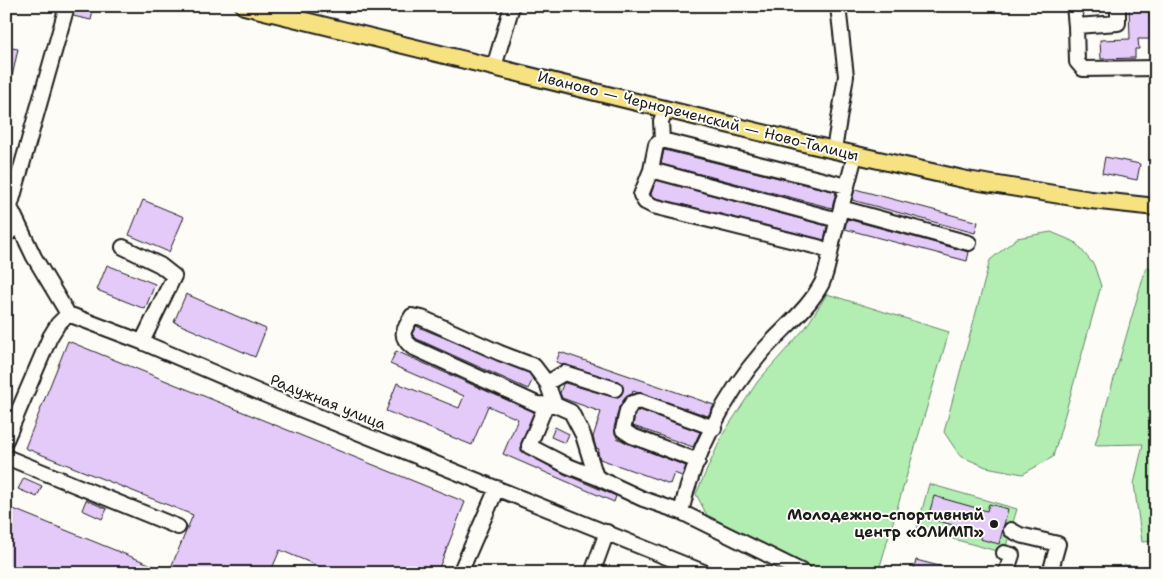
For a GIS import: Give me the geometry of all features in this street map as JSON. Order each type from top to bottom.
[{"type":"main road","name":"Иваново — Чернореченский — Ново-Талицы","points":[[244,6],[834,150],[967,180],[1091,200],[1156,207]]},
{"type":"street","points":[[6,440],[50,337],[58,324],[68,314],[34,257],[8,207],[66,6]]},
{"type":"street","points":[[494,67],[512,6]]},
{"type":"street","points":[[834,150],[846,76],[838,6]]},
{"type":"street","points":[[1074,6],[1077,62],[1083,69],[1156,68]]},
{"type":"street","points":[[1076,26],[1118,23],[1118,6]]},
{"type":"street","points":[[662,140],[662,121],[666,109]]},
{"type":"street","points":[[662,140],[656,145],[651,170],[641,195],[645,202],[653,206],[818,247],[830,252]]},
{"type":"street","points":[[662,140],[847,186]]},
{"type":"street","points":[[681,512],[686,492],[698,461],[742,377],[762,351],[811,301],[822,281],[855,155]]},
{"type":"street","points":[[651,170],[969,243]]},
{"type":"street","points":[[6,235],[18,225]]},
{"type":"street","points":[[123,248],[160,265],[174,276],[142,342]]},
{"type":"street","name":"Радужная улица","points":[[68,314],[142,342],[268,396],[706,573]]},
{"type":"street","points":[[596,477],[583,435],[571,412],[551,405],[537,404],[412,347],[404,340],[403,334],[412,316],[422,318],[534,366],[547,383],[551,405],[529,446],[568,466],[643,499],[681,512],[806,573]]},
{"type":"street","points":[[547,383],[564,374],[615,389]]},
{"type":"street","points":[[698,461],[632,436],[623,430],[627,411],[632,403],[640,401],[714,428]]},
{"type":"street","points":[[6,457],[178,527]]},
{"type":"street","points":[[460,573],[497,488]]},
{"type":"street","points":[[1011,530],[1020,535],[1058,544],[1050,573]]},
{"type":"street","points":[[592,573],[607,532]]},
{"type":"street","points":[[1004,553],[1012,554],[1006,573]]},
{"type":"green space","points":[[1051,232],[1075,242],[1094,265],[1101,286],[1053,457],[1023,474],[986,467],[960,456],[944,432],[990,260],[1017,238]]},
{"type":"green space","points":[[1146,267],[1156,269],[1156,541],[1142,542],[1134,484],[1143,444],[1095,445]]},
{"type":"green space","points":[[827,294],[949,332],[878,573],[825,573],[802,564],[710,521],[696,494],[723,434],[758,381],[806,327]]},
{"type":"green space","points":[[929,484],[1017,509],[1004,553],[917,529]]},
{"type":"water","points":[[1125,565],[1156,568],[1156,573],[1090,573]]},
{"type":"building","points":[[76,6],[94,6],[91,20],[73,16]]},
{"type":"building","points":[[1129,6],[1149,6],[1150,39],[1138,39],[1139,49],[1135,49],[1135,58],[1101,59],[1100,40],[1130,39]]},
{"type":"building","points":[[6,47],[18,49],[10,86],[6,85]]},
{"type":"building","points":[[664,150],[836,192],[832,208],[661,164]]},
{"type":"building","points":[[1105,157],[1140,164],[1137,180],[1102,173]]},
{"type":"building","points":[[656,180],[827,226],[824,240],[656,198],[651,194]]},
{"type":"building","points":[[855,189],[978,222],[975,233],[852,200]]},
{"type":"building","points":[[143,200],[184,217],[169,252],[129,235]]},
{"type":"building","points":[[847,219],[969,252],[967,261],[845,229]]},
{"type":"building","points":[[107,265],[155,284],[145,309],[97,290]]},
{"type":"building","points":[[186,294],[266,329],[255,357],[174,322]]},
{"type":"building","points":[[416,326],[529,373],[533,379],[528,389],[417,339],[412,334]]},
{"type":"building","points":[[68,341],[465,502],[437,573],[335,573],[280,550],[270,573],[6,573],[6,506],[169,572],[193,515],[25,448]]},
{"type":"building","points":[[396,351],[534,412],[521,443],[521,451],[564,474],[616,496],[614,502],[503,454],[518,419],[488,406],[472,445],[386,411],[397,383],[459,408],[464,396],[390,364]]},
{"type":"building","points":[[560,352],[714,405],[708,416],[633,391],[619,407],[614,428],[617,438],[686,466],[682,476],[674,473],[670,484],[600,459],[599,449],[596,448],[593,437],[601,412],[562,398],[560,393],[565,383],[616,398],[621,395],[623,387],[618,381],[556,362]]},
{"type":"building","points":[[640,410],[700,432],[693,447],[633,426],[635,414]]},
{"type":"building","points":[[555,427],[569,434],[565,443],[551,437]]},
{"type":"building","points":[[24,478],[42,486],[37,497],[18,489]]},
{"type":"building","points":[[934,496],[987,511],[989,504],[1008,509],[999,544],[980,539],[981,533],[928,518]]},
{"type":"building","points":[[86,500],[107,509],[102,519],[82,510]]},
{"type":"building","points":[[916,560],[955,570],[954,573],[913,573]]},
{"type":"place","name":"Молодежно-спортивный центр «ОЛИМП»","points":[[994,524]]}]
